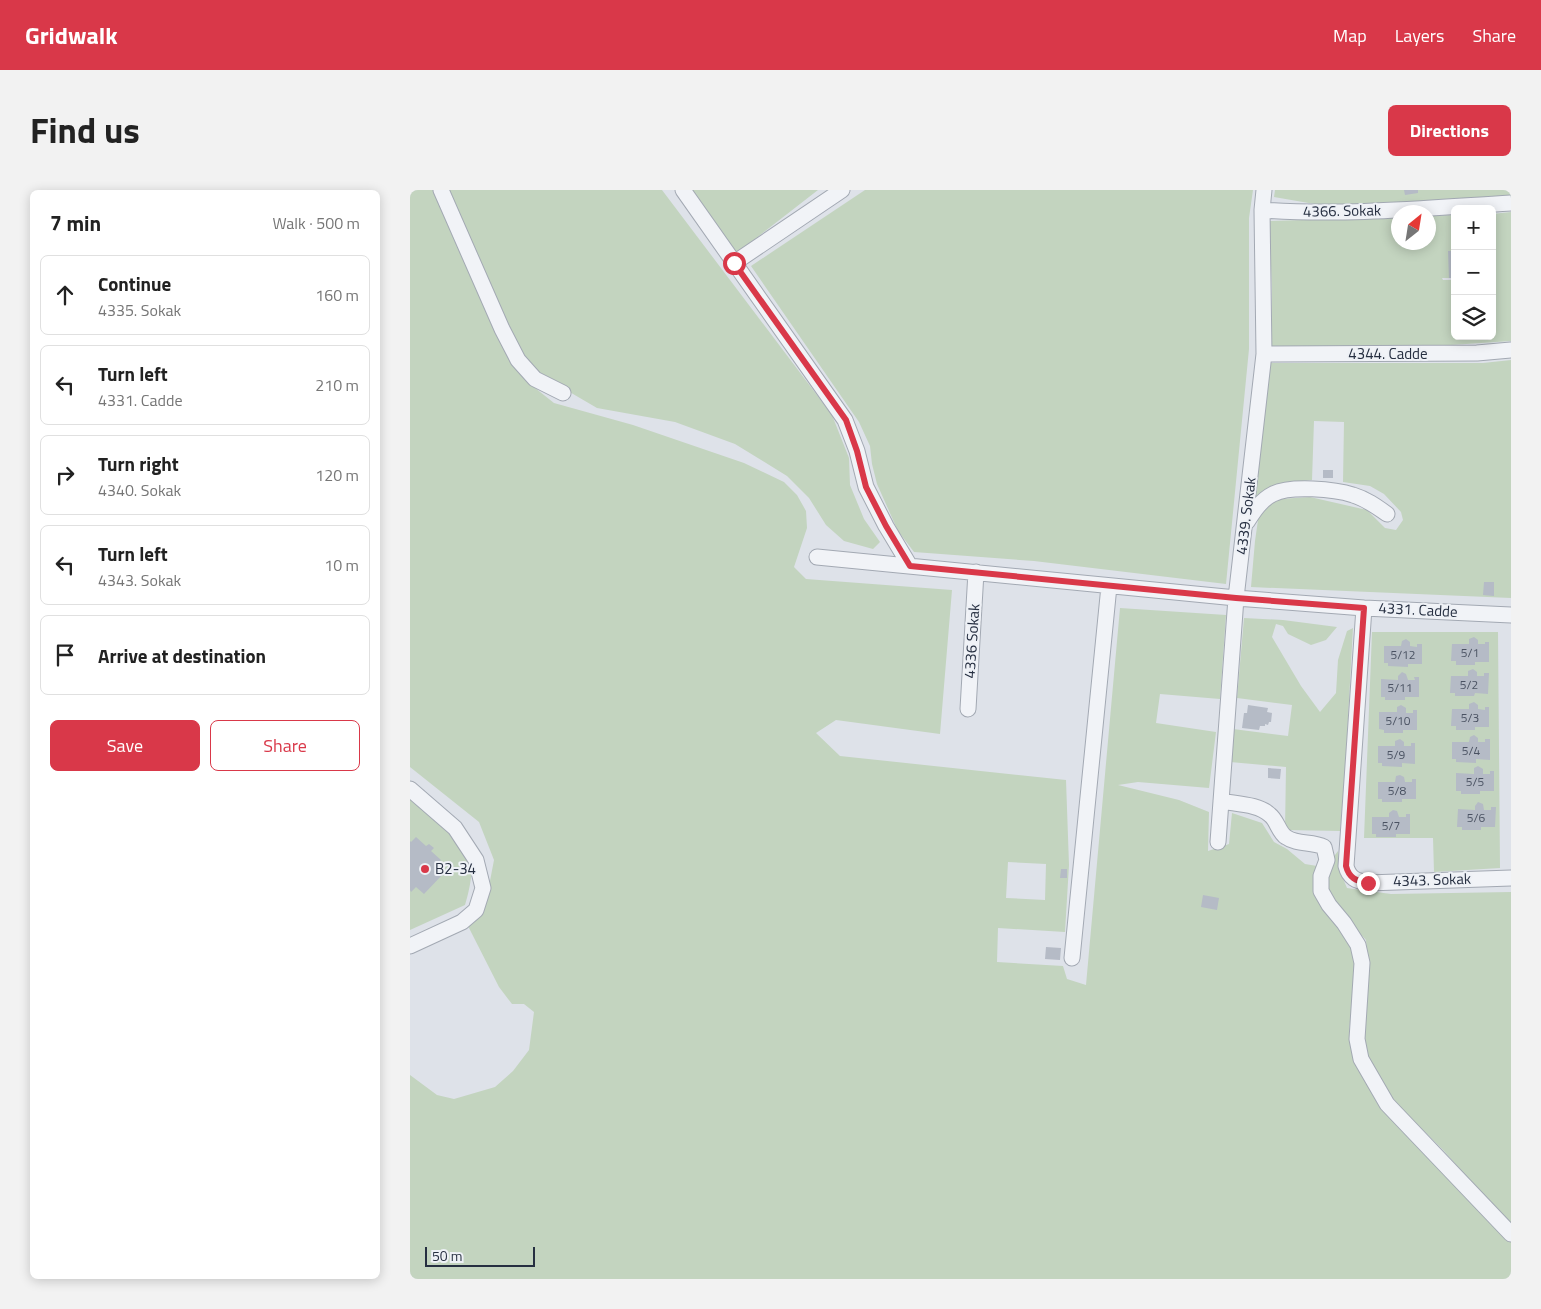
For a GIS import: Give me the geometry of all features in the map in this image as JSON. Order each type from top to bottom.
[{"type":"street","points":[[441,190],[502,329],[518,360],[535,379],[563,393]]},
{"type":"street","points":[[683,190],[846,420],[857,451],[866,487],[886,526],[910,566]]},
{"type":"street","points":[[734,263],[842,190]]},
{"type":"street","name":"4339. Sokak","points":[[1218,842],[1236,598],[1264,354],[1262,210],[1264,190]]},
{"type":"street","name":"4366. Sokak","points":[[1262,210],[1304,213],[1402,210],[1511,203]]},
{"type":"street","name":"4344. Cadde","points":[[1264,354],[1477,353],[1511,350]]},
{"type":"street","points":[[1245,525],[1259,504],[1272,494],[1287,488],[1352,494],[1372,503],[1387,514]]},
{"type":"street","name":"4331. Cadde","points":[[817,557],[1236,598],[1364,608],[1511,615]]},
{"type":"street","name":"4336 Sokak","points":[[968,709],[976,572]]},
{"type":"street","points":[[1072,958],[1109,586]]},
{"type":"street","name":"4343. Sokak","points":[[1364,608],[1346,866],[1348,874],[1353,879],[1368,883],[1511,878]]},
{"type":"street","points":[[410,790],[455,828],[476,860],[483,888],[476,910],[462,922],[410,946]]},
{"type":"street","points":[[1221,802],[1258,808],[1270,815],[1285,837],[1298,842],[1316,843],[1324,847],[1327,860],[1320,876],[1322,890],[1329,906],[1344,923],[1358,946],[1362,963],[1357,1038],[1361,1059],[1387,1104],[1511,1234]]},
{"type":"green space","points":[[410,190],[435,190],[530,384],[554,403],[633,425],[744,463],[784,482],[797,495],[806,511],[807,528],[794,567],[806,579],[952,590],[940,734],[836,720],[816,733],[840,756],[1066,780],[1069,865],[1065,932],[998,928],[997,962],[1063,966],[1067,979],[1086,985],[1120,608],[1226,615],[1220,699],[1160,694],[1156,723],[1216,732],[1209,788],[1138,782],[1118,785],[1179,800],[1209,812],[1208,851],[1229,844],[1232,813],[1262,823],[1274,842],[1287,849],[1305,864],[1317,866],[1358,966],[1349,1029],[1359,1067],[1444,1172],[1511,1241],[1511,1279],[410,1279],[410,1075],[437,1095],[454,1099],[495,1087],[513,1071],[529,1050],[534,1012],[524,1004],[512,1004],[499,987],[468,926],[485,907],[494,860],[479,822],[410,767]],"holes":[[[1008,862],[1046,864],[1045,900],[1006,898]]]},
{"type":"green space","points":[[448,190],[662,190],[832,415],[849,458],[850,485],[864,519],[880,542],[873,549],[844,541],[826,525],[809,498],[787,476],[735,444],[675,422],[597,408],[532,370],[516,348]]},
{"type":"green space","points":[[692,190],[818,190],[737,253]]},
{"type":"green space","points":[[865,190],[1253,190],[1249,218],[1249,349],[1226,584],[1034,561],[914,552],[898,531],[877,484],[870,446],[859,422],[751,266]]},
{"type":"green space","points":[[1275,190],[1511,190],[1511,198],[1326,206],[1274,197]]},
{"type":"green space","points":[[1511,212],[1511,341],[1392,349],[1272,348],[1269,221],[1391,217],[1391,250],[1436,250],[1436,216],[1451,215],[1451,278],[1442,278],[1443,280],[1451,280],[1451,340],[1496,340],[1496,214]]},
{"type":"green space","points":[[1511,360],[1511,598],[1251,587],[1259,513],[1268,504],[1280,499],[1310,497],[1367,510],[1385,528],[1396,530],[1403,520],[1401,512],[1384,494],[1370,486],[1343,482],[1344,422],[1314,421],[1312,480],[1274,486],[1253,500],[1269,363],[1483,363]]},
{"type":"green space","points":[[1244,618],[1283,620],[1337,627],[1326,640],[1311,645],[1288,634],[1283,626],[1276,624],[1272,637],[1301,686],[1320,712],[1336,693],[1338,660],[1347,631],[1353,628],[1340,831],[1285,830],[1286,767],[1230,762],[1233,729],[1288,736],[1292,705],[1237,698]]},
{"type":"green space","points":[[1372,632],[1498,632],[1500,868],[1434,872],[1433,838],[1364,838]]},
{"type":"green space","points":[[410,798],[458,838],[471,860],[471,873],[470,887],[465,905],[410,930]]},
{"type":"green space","points":[[1338,851],[1339,869],[1347,888],[1391,894],[1511,892],[1511,1228],[1444,1151],[1392,1099],[1362,1051],[1367,957],[1366,940],[1341,913],[1324,884],[1332,859]]},
{"type":"building","points":[[1404,190],[1418,190],[1418,193],[1405,195]]},
{"type":"building","points":[[1448,251],[1451,251],[1451,278],[1449,278]]},
{"type":"building","points":[[1323,470],[1333,470],[1333,478],[1323,478]]},
{"type":"building","points":[[1484,582],[1494,582],[1494,596],[1483,595]]},
{"type":"building","points":[[1474,637],[1478,640],[1478,644],[1489,642],[1489,662],[1475,662],[1475,665],[1456,665],[1456,661],[1451,661],[1452,644],[1469,644],[1469,639]]},
{"type":"building","points":[[1406,639],[1410,642],[1410,646],[1417,647],[1417,644],[1422,644],[1422,664],[1408,664],[1408,667],[1388,666],[1388,663],[1384,663],[1384,646],[1401,646],[1402,641]]},
{"type":"building","points":[[1473,669],[1477,672],[1477,676],[1484,676],[1484,673],[1489,673],[1488,694],[1475,693],[1474,696],[1455,696],[1455,693],[1450,693],[1451,676],[1468,676],[1468,671]]},
{"type":"building","points":[[1402,672],[1406,674],[1408,680],[1415,680],[1414,677],[1419,677],[1419,697],[1405,697],[1405,700],[1385,700],[1385,697],[1381,697],[1381,679],[1398,680],[1398,676]]},
{"type":"building","points":[[1474,702],[1478,705],[1478,709],[1485,710],[1485,707],[1489,707],[1489,727],[1475,727],[1475,730],[1456,730],[1456,726],[1451,726],[1452,709],[1469,709],[1469,704]]},
{"type":"building","points":[[1248,705],[1268,708],[1267,712],[1272,713],[1271,722],[1268,725],[1260,726],[1259,730],[1242,728],[1244,713],[1247,713]]},
{"type":"building","points":[[1401,705],[1406,708],[1406,713],[1413,713],[1413,710],[1417,710],[1417,730],[1403,730],[1403,733],[1384,733],[1384,730],[1379,729],[1379,712],[1397,712],[1397,707]]},
{"type":"building","points":[[1474,735],[1478,738],[1478,742],[1485,742],[1485,739],[1490,739],[1490,760],[1476,759],[1476,763],[1456,762],[1456,759],[1452,759],[1452,742],[1469,742],[1470,737]]},
{"type":"building","points":[[1400,739],[1404,742],[1404,746],[1411,746],[1411,743],[1415,743],[1415,764],[1402,763],[1402,767],[1382,766],[1382,763],[1378,763],[1378,746],[1395,746],[1395,741]]},
{"type":"building","points":[[1478,766],[1483,769],[1483,774],[1490,774],[1490,771],[1494,771],[1494,791],[1480,791],[1480,794],[1461,794],[1461,791],[1456,791],[1456,773],[1474,774],[1474,768]]},
{"type":"building","points":[[1268,768],[1281,769],[1280,779],[1268,778]]},
{"type":"building","points":[[1396,776],[1404,777],[1405,782],[1412,782],[1412,779],[1416,779],[1416,799],[1402,799],[1402,802],[1382,802],[1382,799],[1378,799],[1378,782],[1395,782]]},
{"type":"building","points":[[1478,802],[1483,804],[1484,810],[1491,810],[1491,807],[1496,807],[1495,827],[1481,827],[1481,830],[1462,830],[1462,827],[1457,827],[1458,809],[1475,810]]},
{"type":"building","points":[[1393,810],[1397,811],[1399,817],[1406,817],[1406,814],[1410,814],[1410,834],[1396,834],[1396,837],[1376,837],[1376,834],[1372,834],[1372,817],[1389,817],[1389,813]]},
{"type":"building","name":"B2-34","points":[[416,837],[426,846],[429,844],[434,848],[431,851],[441,860],[436,865],[444,873],[424,894],[416,887],[411,892],[410,890],[410,841]]},
{"type":"building","points":[[1061,869],[1067,869],[1067,878],[1060,878]]},
{"type":"building","points":[[1203,895],[1219,898],[1217,910],[1201,907]]},
{"type":"building","points":[[1046,947],[1061,948],[1060,960],[1045,959]]},
{"type":"place","name":"B2-34","points":[[425,869]]},
{"type":"route","points":[[734,263],[846,420],[857,451],[866,487],[886,526],[910,566],[1236,598],[1364,608],[1346,866],[1348,874],[1353,879],[1368,883]]}]
